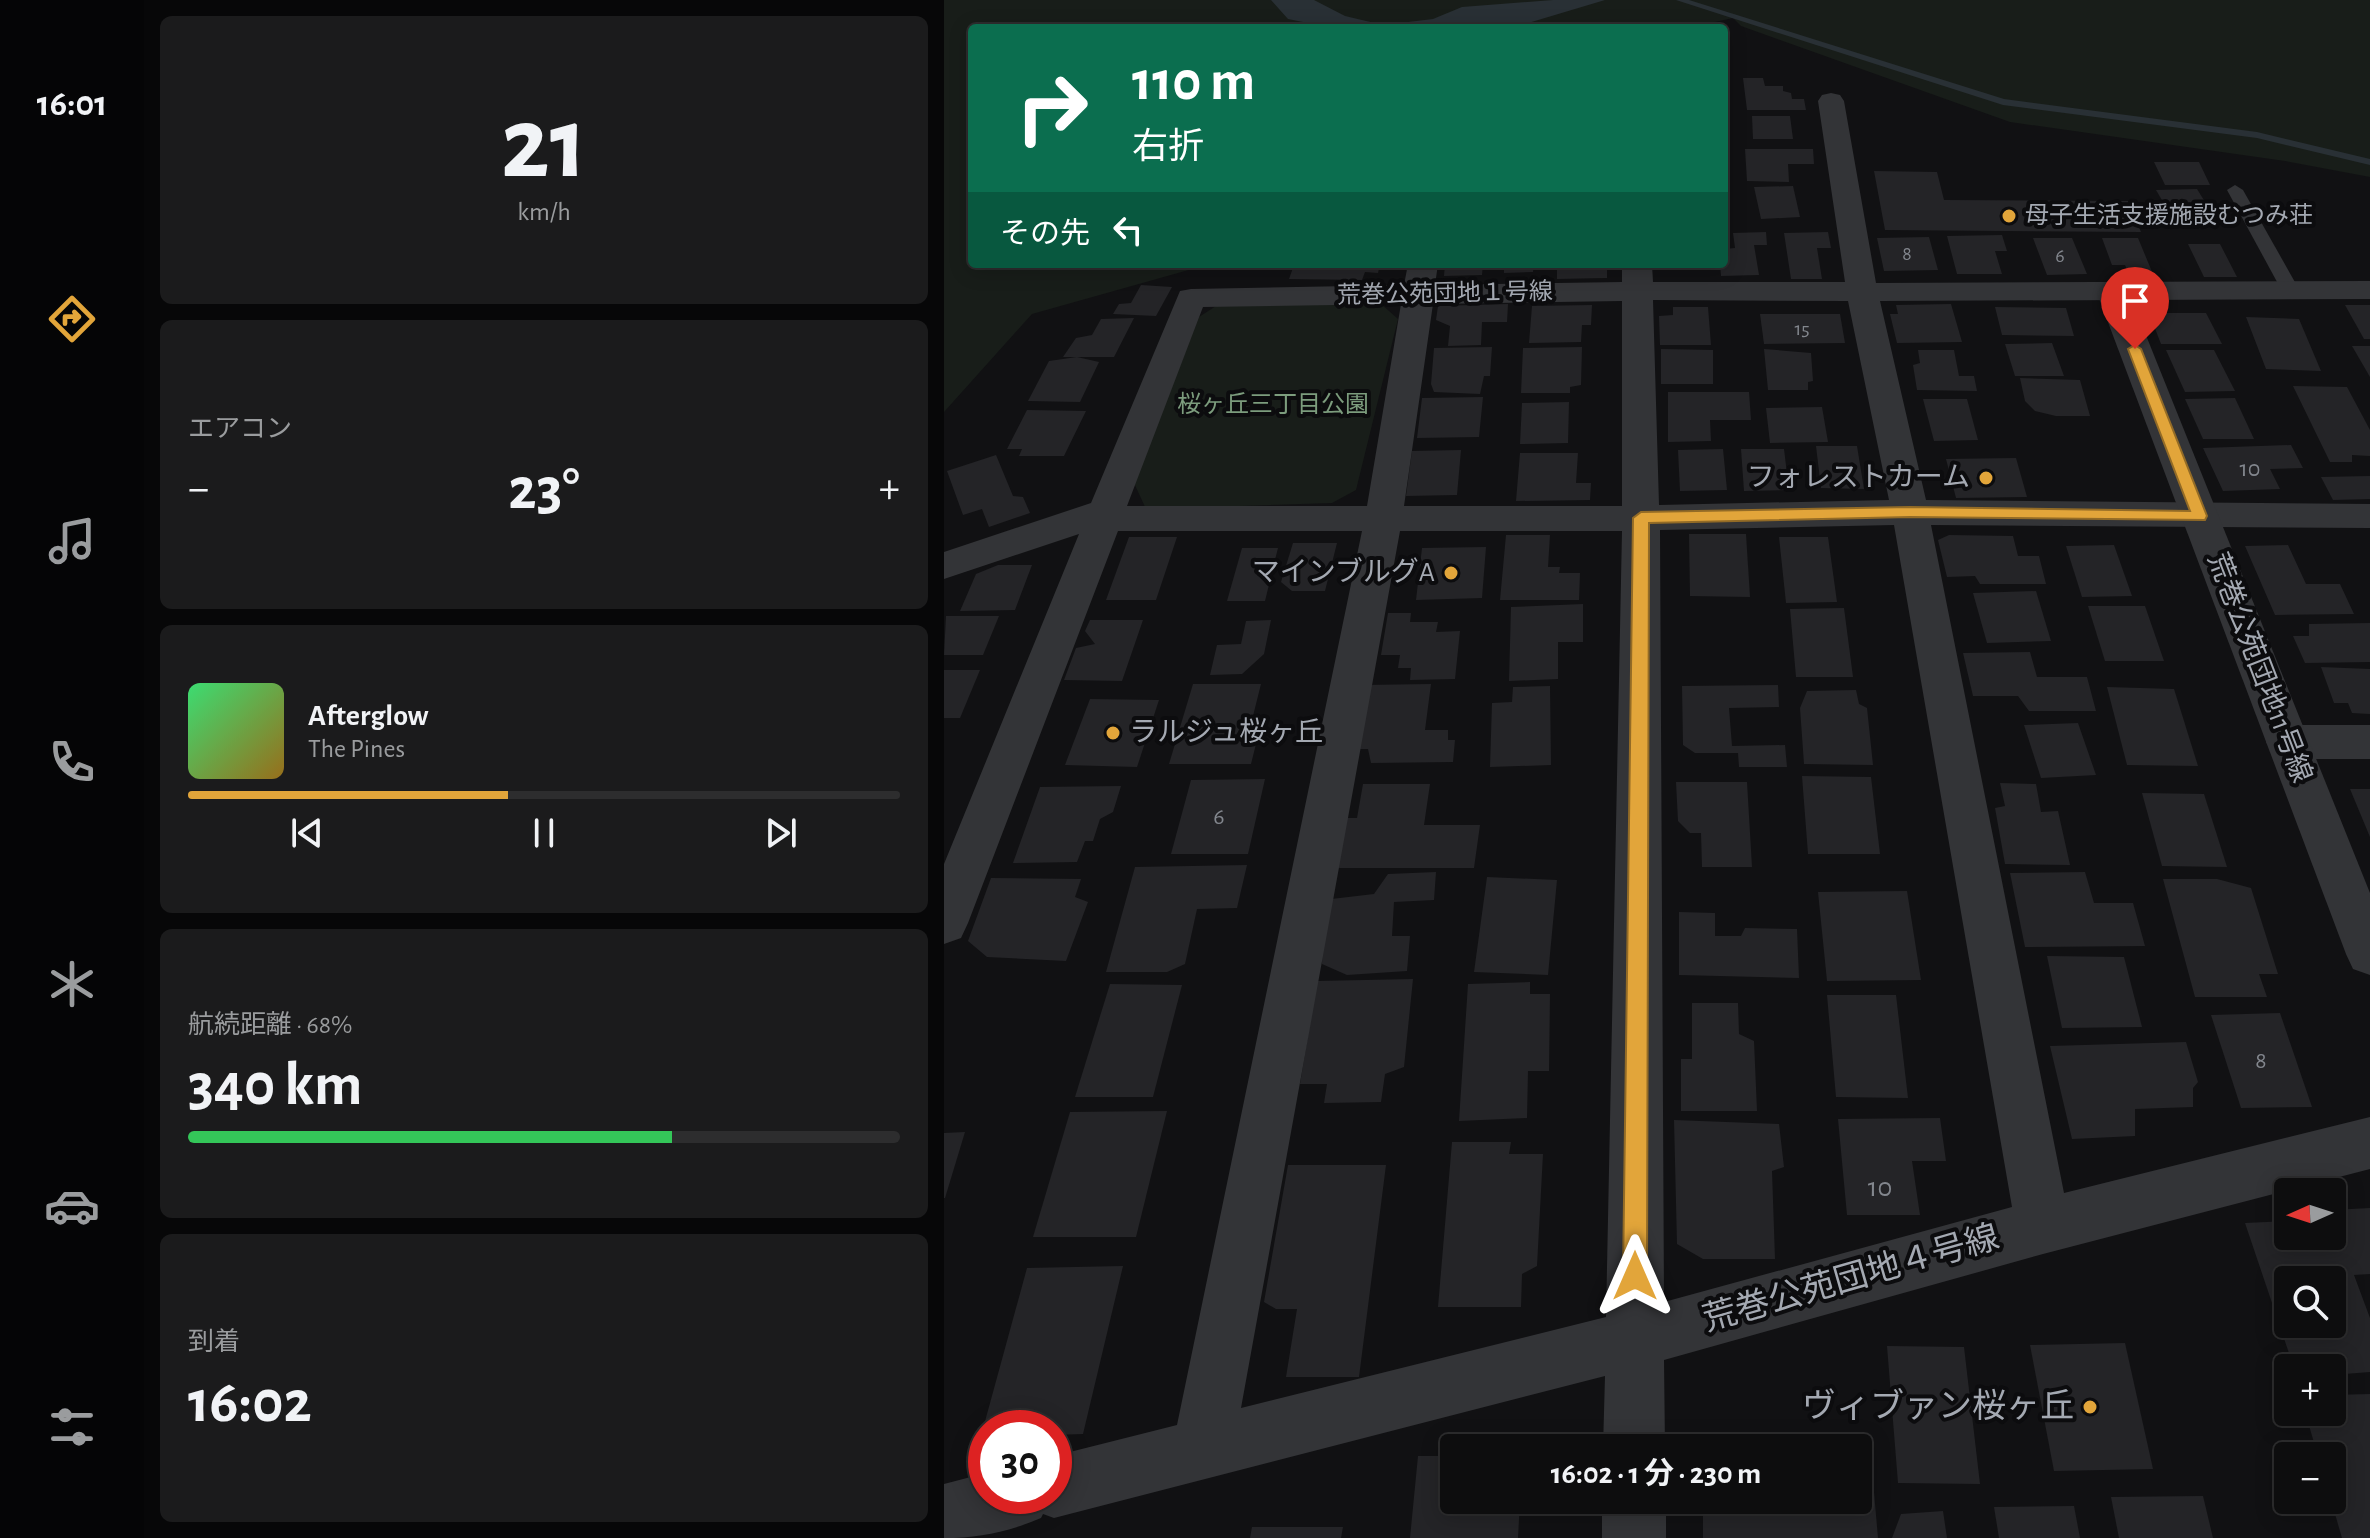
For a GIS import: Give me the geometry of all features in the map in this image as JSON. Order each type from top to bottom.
[{"type":"street","points":[[1831,101],[1862,291],[1910,512],[2043,1226]]},
{"type":"street","points":[[1634,1434],[1641,518],[1637,277]]},
{"type":"street","name":"荒巻公苑団地１号線","points":[[944,923],[1191,298],[1419,280],[1637,277],[1862,291],[2113,293],[2370,290]]},
{"type":"street","points":[[1203,1448],[1384,516],[1419,280]]},
{"type":"street","name":"荒巻公苑団地11号線","points":[[2113,293],[2370,954]]},
{"type":"street","points":[[944,566],[1103,515],[1641,518],[1910,512],[2370,516]]},
{"type":"street","points":[[2288,742],[2370,742]]},
{"type":"street","name":"荒巻公苑団地４号線","points":[[1072,1482],[1635,1339],[2043,1226],[2370,1143]]},
{"type":"street","points":[[944,1516],[968,1510]]},
{"type":"street","points":[[1634,1514],[1634,1538]]},
{"type":"lane","points":[[2235,190],[2291,291]]},
{"type":"green space","points":[[944,0],[2370,0],[2370,177],[2285,161],[2010,122],[1741,26],[1733,18],[1705,24],[968,24],[968,268],[1196,268],[1032,314],[944,412]]},
{"type":"green space","name":"桜ヶ丘三丁目公園","points":[[1380,303],[1398,319],[1356,490],[1332,503],[1146,509],[1134,483],[1199,317],[1216,306]]},
{"type":"shaded area","points":[[1271,0],[1314,0],[1345,16],[1379,24],[1313,24],[1288,19]]},
{"type":"shaded area","points":[[1553,0],[1605,0],[1524,24],[1391,24],[1433,19],[1462,7]]},
{"type":"building","points":[[1743,78],[1763,78],[1765,86],[1783,86],[1783,91],[1791,93],[1792,99],[1804,99],[1806,110],[1747,110]]},
{"type":"building","points":[[1752,116],[1790,116],[1793,139],[1753,139]]},
{"type":"building","points":[[1745,149],[1813,149],[1814,164],[1788,164],[1789,182],[1747,181]]},
{"type":"building","points":[[2154,162],[2199,162],[2210,185],[2165,185]]},
{"type":"building","name":"母子生活支援施設むつみ荘","points":[[1874,171],[1937,172],[1944,200],[2128,201],[2141,232],[1885,230]]},
{"type":"building","points":[[1793,186],[1800,217],[1761,219],[1754,187]]},
{"type":"building","points":[[2197,189],[2218,223],[2176,224],[2156,190]]},
{"type":"building","points":[[1766,232],[1767,245],[1754,245],[1759,275],[1721,276],[1720,268],[1728,268],[1728,249],[1735,248],[1733,233]]},
{"type":"building","points":[[1828,232],[1831,248],[1817,248],[1822,279],[1791,279],[1784,233]]},
{"type":"building","points":[[2002,235],[2007,251],[1995,251],[2002,274],[1957,274],[1947,236]]},
{"type":"building","points":[[1929,237],[1938,270],[1884,271],[1877,238]]},
{"type":"building","points":[[2033,238],[2072,238],[2087,274],[2047,275]]},
{"type":"building","points":[[2102,238],[2138,238],[2155,279],[2131,279],[2125,265],[2112,265]]},
{"type":"building","points":[[2188,244],[2220,244],[2237,277],[2204,277]]},
{"type":"building","points":[[1293,268],[1379,268],[1378,273],[1365,272],[1362,280],[1289,279]]},
{"type":"building","points":[[1445,268],[1483,268],[1482,275],[1444,276]]},
{"type":"building","points":[[1504,268],[1534,268],[1533,272],[1504,273]]},
{"type":"building","points":[[1557,268],[1607,268],[1607,278],[1557,279]]},
{"type":"building","points":[[1141,285],[1172,287],[1156,316],[1113,314],[1119,304],[1131,303]]},
{"type":"building","points":[[1508,304],[1507,322],[1482,322],[1481,345],[1448,346],[1450,326],[1436,320],[1438,306]]},
{"type":"building","points":[[1951,304],[1962,342],[1897,343],[1890,314],[1898,314],[1896,305]]},
{"type":"building","points":[[1592,305],[1591,325],[1582,325],[1581,342],[1529,343],[1532,306]]},
{"type":"building","points":[[2345,305],[2370,305],[2370,339],[2364,339]]},
{"type":"building","points":[[1673,307],[1708,307],[1711,345],[1660,345],[1659,316],[1673,315]]},
{"type":"building","points":[[1995,307],[2066,308],[2074,336],[2002,335]]},
{"type":"building","points":[[2149,313],[2206,313],[2222,344],[2161,344]]},
{"type":"building","points":[[1760,314],[1840,314],[1845,343],[1764,344]]},
{"type":"building","points":[[2246,317],[2299,319],[2321,371],[2266,369]]},
{"type":"building","points":[[1134,318],[1114,357],[1063,357],[1076,338],[1092,335],[1101,319]]},
{"type":"building","points":[[2052,343],[2064,376],[2015,376],[2005,344]]},
{"type":"building","points":[[2352,346],[2370,346],[2370,377]]},
{"type":"building","points":[[1492,347],[1490,376],[1484,376],[1480,394],[1434,392],[1431,384],[1434,348]]},
{"type":"building","points":[[1582,347],[1581,385],[1570,387],[1570,393],[1521,393],[1523,348]]},
{"type":"building","points":[[1661,349],[1713,350],[1713,384],[1661,384]]},
{"type":"building","points":[[1764,349],[1811,353],[1813,381],[1808,382],[1808,390],[1768,390]]},
{"type":"building","points":[[1918,350],[1954,350],[1959,376],[1974,376],[1977,391],[1917,390],[1913,365],[1920,363]]},
{"type":"building","points":[[2166,350],[2214,350],[2235,391],[2185,392]]},
{"type":"building","points":[[1077,357],[1099,362],[1080,402],[1028,401],[1049,361]]},
{"type":"building","points":[[2020,378],[2080,380],[2090,416],[2056,416],[2035,411],[2025,401]]},
{"type":"building","points":[[2293,386],[2347,387],[2370,430],[2370,456],[2352,455],[2352,462],[2330,462]]},
{"type":"building","points":[[1668,392],[1749,392],[1751,420],[1710,420],[1711,441],[1668,442]]},
{"type":"building","points":[[1483,397],[1479,437],[1417,438],[1422,398]]},
{"type":"building","points":[[2235,398],[2254,439],[2203,439],[2185,399]]},
{"type":"building","points":[[1923,399],[1967,399],[1978,440],[1934,441]]},
{"type":"building","points":[[1569,402],[1568,443],[1520,444],[1522,403]]},
{"type":"building","points":[[1822,407],[1828,442],[1770,443],[1766,408]]},
{"type":"building","points":[[1027,410],[1086,411],[1064,456],[1019,456],[1022,449],[1007,449]]},
{"type":"building","points":[[2291,445],[2303,468],[2270,469],[2280,489],[2223,491],[2203,448]]},
{"type":"building","points":[[1816,446],[1857,446],[1864,489],[1821,488]]},
{"type":"building","points":[[1723,449],[1727,490],[1680,491],[1678,450]]},
{"type":"building","points":[[1741,449],[1784,449],[1789,490],[1744,491]]},
{"type":"building","points":[[1461,450],[1457,495],[1406,496],[1412,451]]},
{"type":"building","points":[[1520,453],[1578,453],[1576,483],[1591,483],[1590,500],[1516,501]]},
{"type":"building","points":[[996,455],[1013,496],[1023,497],[1030,513],[989,527],[982,509],[963,515],[947,471]]},
{"type":"building","name":"フォレストカーム","points":[[2016,458],[2027,497],[1956,498],[1946,459]]},
{"type":"building","points":[[2370,476],[2370,499],[2333,500],[2321,477]]},
{"type":"building","points":[[1689,534],[1746,534],[1750,597],[1690,596]]},
{"type":"building","points":[[1506,535],[1550,535],[1548,567],[1560,567],[1559,573],[1580,573],[1579,600],[1500,600]]},
{"type":"building","points":[[1949,535],[2013,536],[2018,556],[2039,556],[2046,584],[1980,584],[1975,576],[1947,577],[1938,540]]},
{"type":"building","points":[[1129,537],[1177,537],[1156,600],[1106,600]]},
{"type":"building","points":[[1779,537],[1828,537],[1837,602],[1786,603]]},
{"type":"building","points":[[1293,543],[1337,543],[1325,591],[1292,591],[1281,582]]},
{"type":"building","points":[[2114,545],[2132,596],[2082,597],[2066,546]]},
{"type":"building","points":[[2288,545],[2306,584],[2340,584],[2354,614],[2275,615],[2245,546]]},
{"type":"building","name":"マインブルグA","points":[[1486,547],[1482,598],[1416,600],[1422,548]]},
{"type":"building","points":[[1242,548],[1278,548],[1265,601],[1227,601]]},
{"type":"building","points":[[998,565],[1032,565],[1015,610],[960,611],[976,574]]},
{"type":"building","points":[[2036,591],[2051,641],[1987,643],[1973,593]]},
{"type":"building","points":[[1583,604],[1583,642],[1558,642],[1558,679],[1509,681],[1511,607]]},
{"type":"building","points":[[2088,606],[2145,606],[2164,661],[2105,661]]},
{"type":"building","points":[[1844,608],[1853,677],[1796,677],[1790,609]]},
{"type":"building","points":[[1388,613],[1411,613],[1410,622],[1438,622],[1436,632],[1460,631],[1455,679],[1410,680],[1411,668],[1398,668],[1400,655],[1381,655]]},
{"type":"building","points":[[946,616],[999,616],[983,655],[944,655]]},
{"type":"building","points":[[1090,620],[1143,620],[1122,681],[1064,680],[1076,648],[1095,644],[1085,631]]},
{"type":"building","points":[[1271,620],[1264,654],[1242,674],[1210,675],[1217,645],[1241,644],[1246,621]]},
{"type":"building","points":[[2370,623],[2370,662],[2305,663],[2293,636],[2309,636],[2309,624]]},
{"type":"building","points":[[2030,652],[2037,677],[2087,677],[2096,711],[2029,711],[2018,696],[1973,696],[1963,653]]},
{"type":"building","points":[[2321,667],[2370,669],[2370,714],[2352,713],[2348,703],[2334,703]]},
{"type":"building","points":[[944,670],[980,670],[960,718],[944,718]]},
{"type":"building","points":[[1193,684],[1261,684],[1251,724],[1261,724],[1251,764],[1169,764]]},
{"type":"building","points":[[1431,684],[1425,730],[1448,730],[1448,740],[1455,740],[1453,762],[1371,763],[1368,749],[1352,749],[1363,685]]},
{"type":"building","points":[[1778,685],[1779,707],[1729,708],[1732,746],[1785,745],[1787,767],[1739,767],[1738,753],[1695,753],[1683,745],[1682,686]]},
{"type":"building","points":[[1550,686],[1551,765],[1490,767],[1492,703],[1512,702],[1513,687]]},
{"type":"building","points":[[2107,687],[2174,689],[2198,766],[2127,765]]},
{"type":"building","points":[[1856,690],[1859,704],[1867,708],[1873,765],[1804,764],[1800,708],[1807,691]]},
{"type":"building","name":"ラルジュ桜ヶ丘","points":[[1090,699],[1159,700],[1137,767],[1065,765]]},
{"type":"building","points":[[2078,723],[2096,775],[2041,778],[2024,725]]},
{"type":"building","points":[[1802,776],[1871,777],[1880,854],[1808,854]]},
{"type":"building","points":[[1265,779],[1248,854],[1171,854],[1191,780]]},
{"type":"building","points":[[1676,782],[1747,782],[1752,867],[1702,867],[1701,833],[1690,833],[1678,821]]},
{"type":"building","points":[[2000,783],[2036,784],[2041,812],[2058,811],[2070,865],[2005,864],[1995,808],[2005,806]]},
{"type":"building","points":[[1363,784],[1430,784],[1424,825],[1480,825],[1474,868],[1333,868],[1341,818],[1357,818]]},
{"type":"building","points":[[1121,786],[1113,812],[1100,819],[1093,841],[1085,841],[1077,862],[1013,863],[1040,787]]},
{"type":"building","points":[[2350,789],[2370,789],[2370,837]]},
{"type":"building","points":[[2142,793],[2204,794],[2227,867],[2162,866]]},
{"type":"building","points":[[1247,865],[1237,908],[1197,909],[1185,964],[1167,972],[1106,972],[1135,867]]},
{"type":"building","points":[[1436,872],[1434,900],[1394,902],[1392,936],[1410,936],[1407,971],[1347,975],[1322,964],[1323,900],[1374,894],[1388,874]]},
{"type":"building","points":[[2085,872],[2094,903],[2133,903],[2145,946],[2025,947],[2010,873]]},
{"type":"building","points":[[1487,877],[1557,880],[1548,975],[1474,972]]},
{"type":"building","points":[[991,878],[1081,879],[1075,897],[1088,902],[1066,961],[987,957],[968,941]]},
{"type":"building","points":[[2163,879],[2217,879],[2251,888],[2278,974],[2259,974],[2267,997],[2195,997]]},
{"type":"building","points":[[1907,891],[1921,980],[1827,981],[1818,892]]},
{"type":"building","points":[[1679,912],[1715,913],[1715,936],[1741,936],[1745,928],[1797,929],[1799,978],[1679,975]]},
{"type":"building","points":[[2047,956],[2124,957],[2142,1027],[2062,1028]]},
{"type":"building","points":[[1413,979],[1404,1067],[1385,1074],[1381,1102],[1324,1103],[1327,1084],[1300,1084],[1317,981]]},
{"type":"building","points":[[1530,982],[1530,994],[1550,994],[1549,1071],[1528,1071],[1527,1118],[1459,1121],[1468,984]]},
{"type":"building","points":[[1110,984],[1182,985],[1153,1097],[1075,1097]]},
{"type":"building","points":[[1827,995],[1896,995],[1908,1098],[1836,1097]]},
{"type":"building","points":[[1692,1003],[1738,1003],[1739,1034],[1754,1041],[1757,1111],[1681,1111],[1681,1059],[1692,1059]]},
{"type":"building","points":[[2280,1013],[2312,1107],[2241,1108],[2211,1015]]},
{"type":"building","points":[[2186,1042],[2198,1082],[2193,1088],[2193,1107],[2135,1109],[2135,1136],[2072,1139],[2050,1046]]},
{"type":"building","points":[[1167,1111],[1136,1237],[1033,1237],[1070,1112]]},
{"type":"building","points":[[1940,1118],[1946,1161],[1912,1161],[1920,1215],[1847,1215],[1838,1119]]},
{"type":"building","points":[[1674,1120],[1779,1124],[1784,1167],[1772,1171],[1775,1259],[1703,1259],[1677,1244]]},
{"type":"building","points":[[965,1132],[945,1198],[944,1198],[944,1133]]},
{"type":"building","points":[[1452,1142],[1511,1142],[1509,1154],[1543,1154],[1537,1266],[1522,1274],[1521,1307],[1438,1307]]},
{"type":"building","points":[[1288,1165],[1386,1165],[1359,1377],[1286,1377],[1297,1309],[1276,1309],[1264,1302]]},
{"type":"building","points":[[2370,1208],[2370,1274],[2354,1275],[2370,1318],[2370,1372],[2346,1374],[2346,1354],[2289,1354],[2284,1338],[2346,1338],[2346,1266],[2274,1266],[2274,1309],[2245,1223],[2274,1222],[2274,1250],[2346,1250],[2346,1209]]},
{"type":"building","points":[[1123,1266],[1083,1434],[1072,1434],[1072,1410],[988,1410],[1027,1268]]},
{"type":"building","name":"ヴィブァン桜ヶ丘","points":[[2125,1343],[2153,1469],[2054,1471],[2030,1345]]},
{"type":"building","points":[[1887,1346],[1964,1347],[1980,1484],[1898,1483]]},
{"type":"building","points":[[2370,1394],[2370,1538],[2342,1538],[2335,1514],[2346,1514],[2346,1442],[2314,1442],[2309,1426],[2346,1426],[2346,1395]]},
{"type":"building","points":[[1418,1456],[1440,1456],[1440,1514],[1519,1514],[1518,1538],[1410,1538]]},
{"type":"building","points":[[1872,1469],[1878,1538],[1703,1538],[1703,1514],[1872,1514]]},
{"type":"building","points":[[2203,1496],[2213,1538],[2119,1538],[2111,1497]]},
{"type":"building","points":[[2074,1506],[2080,1538],[1999,1538],[1994,1507]]},
{"type":"building","points":[[1943,1511],[1947,1538],[1892,1538],[1901,1514]]},
{"type":"building","points":[[1252,1527],[1343,1527],[1341,1538],[1250,1538]]},
{"type":"waterway","points":[[1680,0],[2003,102],[2257,135],[2370,162]]},
{"type":"place","name":"母子生活支援施設むつみ荘","points":[[2009,216]]},
{"type":"place","name":"フォレストカーム","points":[[1986,478]]},
{"type":"place","name":"マインブルグA","points":[[1451,573]]},
{"type":"place","name":"ラルジュ桜ヶ丘","points":[[1113,733]]},
{"type":"place","name":"ヴィブァン桜ヶ丘","points":[[2090,1407]]},
{"type":"route","points":[[1635,1276],[1641,518],[1910,512],[2200,516],[2135,349]]}]
